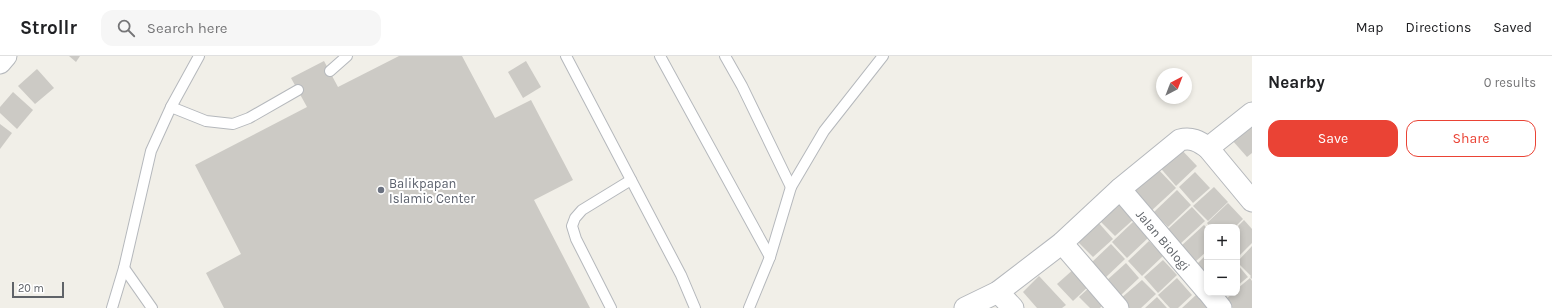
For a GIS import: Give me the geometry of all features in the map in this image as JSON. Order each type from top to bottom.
[{"type":"street","points":[[0,62],[6,56]]},
{"type":"street","points":[[1208,148],[1252,113]]},
{"type":"street","points":[[965,308],[998,292],[1062,243],[1120,189],[1180,140],[1187,138],[1195,140],[1208,148],[1252,201]]},
{"type":"street","name":"Jalan Biologi","points":[[1120,189],[1204,287]]},
{"type":"street","points":[[1062,243],[1118,308]]},
{"type":"street","points":[[998,292],[1013,308]]},
{"type":"street","name":"Jalan Biologi","points":[[1211,296],[1221,308]]},
{"type":"lane","points":[[112,308],[124,268],[151,150],[171,106],[199,56]]},
{"type":"lane","points":[[330,71],[347,56]]},
{"type":"lane","points":[[566,56],[681,275],[695,308]]},
{"type":"lane","points":[[660,56],[770,257]]},
{"type":"lane","points":[[725,56],[742,86],[791,187]]},
{"type":"lane","points":[[749,308],[770,257],[791,187],[824,131],[883,56]]},
{"type":"lane","points":[[171,106],[206,121],[233,124],[249,118],[298,90]]},
{"type":"lane","points":[[611,308],[576,239],[572,226],[575,218],[582,210],[631,180]]},
{"type":"lane","points":[[124,268],[152,308]]},
{"type":"building","points":[[69,56],[80,56],[76,62]]},
{"type":"building","name":"Balikpapan Islamic Center","points":[[399,56],[462,56],[495,118],[531,100],[573,180],[534,200],[590,308],[224,308],[206,273],[241,254],[195,165],[307,107],[291,78],[324,61],[338,87]]},
{"type":"building","points":[[526,61],[541,87],[523,98],[508,72]]},
{"type":"building","points":[[37,69],[54,88],[35,104],[18,86]]},
{"type":"building","points":[[13,92],[33,110],[17,129],[0,113],[0,107]]},
{"type":"building","points":[[1252,123],[1252,153],[1247,157],[1232,140]]},
{"type":"building","points":[[0,124],[12,133],[0,149]]},
{"type":"building","points":[[1177,145],[1197,166],[1176,186],[1157,164]]},
{"type":"building","points":[[1156,167],[1176,188],[1150,212],[1131,191]]},
{"type":"building","points":[[1195,172],[1210,188],[1193,203],[1179,187]]},
{"type":"building","points":[[1214,187],[1228,202],[1208,221],[1193,206]]},
{"type":"building","points":[[1177,190],[1191,205],[1168,227],[1154,212]]},
{"type":"building","points":[[1117,199],[1135,218],[1115,236],[1097,218]]},
{"type":"building","points":[[1228,203],[1243,219],[1238,224],[1207,223]]},
{"type":"building","points":[[1192,207],[1205,221],[1180,244],[1167,230]]},
{"type":"building","points":[[1244,220],[1252,229],[1252,243],[1240,255],[1240,224]]},
{"type":"building","points":[[1097,221],[1113,239],[1093,257],[1076,240]]},
{"type":"building","points":[[1133,222],[1148,238],[1127,258],[1112,242]]},
{"type":"building","points":[[1204,225],[1204,254],[1195,262],[1181,246]]},
{"type":"building","points":[[1149,241],[1163,256],[1142,276],[1128,261]]},
{"type":"building","points":[[1111,244],[1125,259],[1104,279],[1090,264]]},
{"type":"building","points":[[1252,246],[1252,279],[1240,265],[1240,259]]},
{"type":"building","points":[[1204,257],[1204,271],[1197,264]]},
{"type":"building","points":[[1163,260],[1177,275],[1158,293],[1144,277]]},
{"type":"building","points":[[1126,263],[1139,278],[1120,296],[1106,281]]},
{"type":"building","points":[[1075,268],[1091,284],[1073,301],[1057,284]]},
{"type":"building","points":[[1240,268],[1248,277],[1240,284]]},
{"type":"building","points":[[1039,276],[1066,305],[1062,308],[1037,308],[1023,292]]},
{"type":"building","points":[[1177,278],[1192,295],[1178,308],[1170,308],[1158,295]]},
{"type":"building","points":[[1250,278],[1252,281],[1252,308],[1233,308],[1225,300],[1230,296],[1240,296],[1240,286]]},
{"type":"building","points":[[1142,280],[1156,294],[1141,308],[1128,308],[1120,299]]},
{"type":"building","points":[[1092,285],[1107,301],[1100,308],[1090,308],[1079,297]]},
{"type":"building","points":[[1197,294],[1210,308],[1182,308]]},
{"type":"building","points":[[1157,297],[1167,308],[1145,308]]},
{"type":"place","name":"Balikpapan Islamic Center","points":[[381,190]]}]
